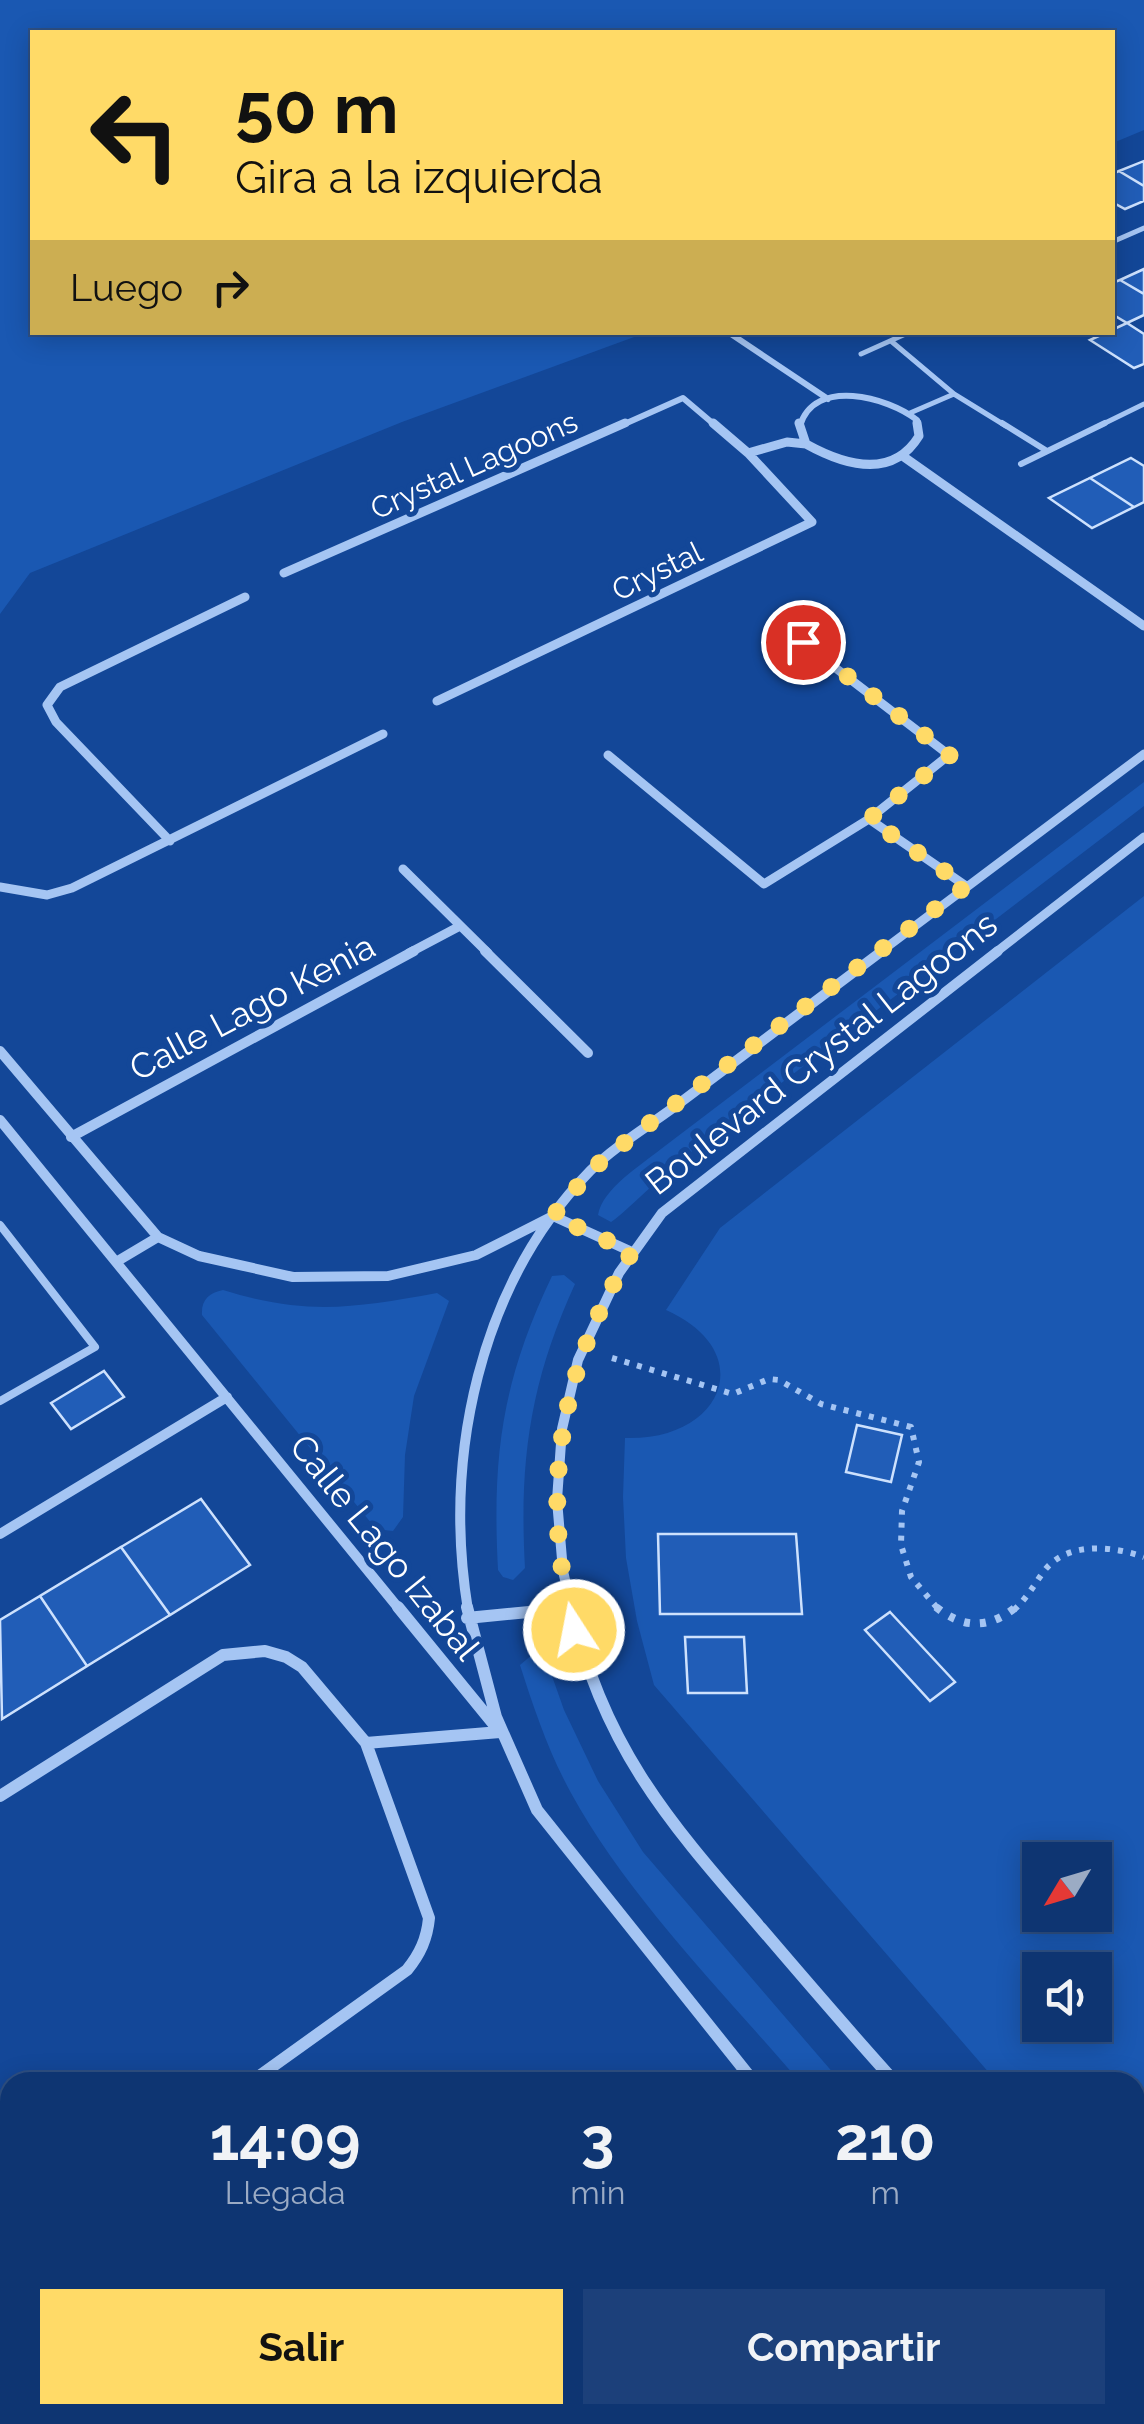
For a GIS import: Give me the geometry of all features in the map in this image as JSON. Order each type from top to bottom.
[{"type":"street","points":[[732,335],[828,399]]},
{"type":"street","points":[[748,454],[787,442],[806,444],[830,459],[862,466],[904,458],[916,448],[920,424],[910,412],[882,398],[863,395],[828,399],[814,405],[800,423],[806,444]]},
{"type":"street","name":"Crystal","points":[[437,701],[812,522],[748,454],[683,398]]},
{"type":"street","name":"Crystal Lagoons","points":[[284,573],[683,398]]},
{"type":"street","points":[[904,458],[1144,626]]},
{"type":"street","points":[[170,841],[56,722],[46,705],[60,686],[245,597]]},
{"type":"street","points":[[608,756],[764,884],[869,819],[950,755],[803,642]]},
{"type":"street","points":[[0,887],[47,894],[72,888],[384,734]]},
{"type":"street","name":"Boulevard Crystal Lagoons","points":[[746,2072],[537,1810],[500,1732],[466,1618],[458,1498],[464,1436],[477,1375],[496,1318],[522,1265],[553,1216],[592,1169],[1144,754]]},
{"type":"street","points":[[869,819],[966,886]]},
{"type":"street","name":"Boulevard Crystal Lagoons","points":[[886,2072],[675,1830],[632,1764],[598,1698],[570,1608],[561,1563],[556,1498],[560,1443],[582,1348],[605,1295],[662,1212],[1144,837]]},
{"type":"street","points":[[403,869],[588,1053]]},
{"type":"street","name":"Calle Lago Kenia","points":[[71,1137],[460,926]]},
{"type":"street","points":[[0,1051],[158,1238],[244,1269],[343,1279],[388,1276],[462,1259],[516,1238],[553,1216],[632,1252]]},
{"type":"street","name":"Calle Lago Izabal","points":[[0,1120],[500,1732]]},
{"type":"street","points":[[116,1262],[158,1238]]},
{"type":"street","points":[[0,1534],[227,1397]]},
{"type":"street","points":[[466,1618],[570,1608]]},
{"type":"street","points":[[0,1796],[222,1655],[245,1650],[286,1657],[302,1668],[366,1743],[429,1918],[420,1956],[407,1970],[265,2072]]},
{"type":"street","points":[[366,1743],[500,1732]]},
{"type":"lane","points":[[1115,241],[1144,228]]},
{"type":"lane","points":[[861,354],[904,335]]},
{"type":"lane","points":[[891,341],[954,394],[1047,451]]},
{"type":"lane","points":[[910,412],[954,394]]},
{"type":"lane","points":[[1020,464],[1144,404]]},
{"type":"lane","points":[[0,1225],[95,1347],[0,1401]]},
{"type":"path","points":[[582,1348],[733,1394],[769,1379],[779,1380],[828,1407],[911,1427],[920,1451],[902,1516],[902,1557],[910,1579],[926,1599],[957,1621],[988,1626],[1004,1619],[1034,1588],[1048,1566],[1066,1554],[1089,1548],[1114,1549],[1144,1557]]},
{"type":"shaded area","points":[[0,0],[1144,0],[1144,130],[1115,142],[1115,30],[30,30],[30,335],[640,335],[402,422],[30,573],[0,614]]},
{"type":"shaded area","points":[[1144,782],[1144,806],[678,1162],[611,1222],[598,1215],[607,1196],[633,1170]]},
{"type":"shaded area","points":[[1144,896],[1144,2072],[988,2072],[654,1685],[626,1558],[625,1438],[659,1435],[686,1425],[706,1410],[718,1391],[720,1370],[713,1348],[695,1328],[666,1310],[720,1228]]},
{"type":"shaded area","points":[[564,1275],[575,1284],[538,1389],[526,1457],[525,1568],[513,1580],[503,1577],[498,1570],[497,1490],[504,1419],[535,1314],[552,1276]]},
{"type":"shaded area","points":[[223,1290],[306,1306],[380,1303],[437,1293],[449,1301],[414,1396],[405,1455],[403,1517],[393,1531],[376,1529],[202,1315],[207,1298]]},
{"type":"shaded area","points":[[533,1654],[546,1659],[564,1710],[598,1781],[643,1852],[832,2072],[791,2072],[648,1906],[571,1793],[549,1747],[520,1665]]},
{"type":"building","points":[[1144,161],[1144,186],[1119,171]]},
{"type":"building","points":[[1119,171],[1144,186],[1144,201],[1125,209],[1115,204],[1115,173]]},
{"type":"building","points":[[1144,269],[1144,294],[1120,280]]},
{"type":"building","points":[[1120,280],[1144,294],[1144,315],[1127,323],[1115,316],[1115,282]]},
{"type":"building","points":[[1127,323],[1144,334],[1144,364],[1134,368],[1090,340],[1115,335],[1115,329]]},
{"type":"building","points":[[1131,458],[1144,466],[1144,502],[1134,507],[1090,478]]},
{"type":"building","points":[[1090,478],[1134,507],[1092,528],[1049,498]]},
{"type":"building","points":[[104,1371],[124,1397],[71,1429],[51,1403]]},
{"type":"building","points":[[857,1425],[902,1435],[891,1482],[846,1472]]},
{"type":"building","points":[[201,1499],[250,1565],[170,1615],[121,1547]]},
{"type":"building","points":[[658,1534],[796,1534],[802,1614],[660,1614]]},
{"type":"building","points":[[121,1547],[170,1615],[87,1666],[40,1596]]},
{"type":"building","points":[[40,1596],[87,1666],[2,1719],[0,1620]]},
{"type":"building","points":[[890,1612],[955,1682],[930,1701],[865,1630]]},
{"type":"building","points":[[685,1637],[744,1637],[747,1693],[688,1693]]},
{"type":"route","points":[[574,1630],[561,1563],[556,1498],[560,1443],[569,1391],[585,1341],[605,1295],[632,1252],[553,1216],[592,1169],[638,1132],[966,886],[869,819],[950,755],[803,642]]}]
